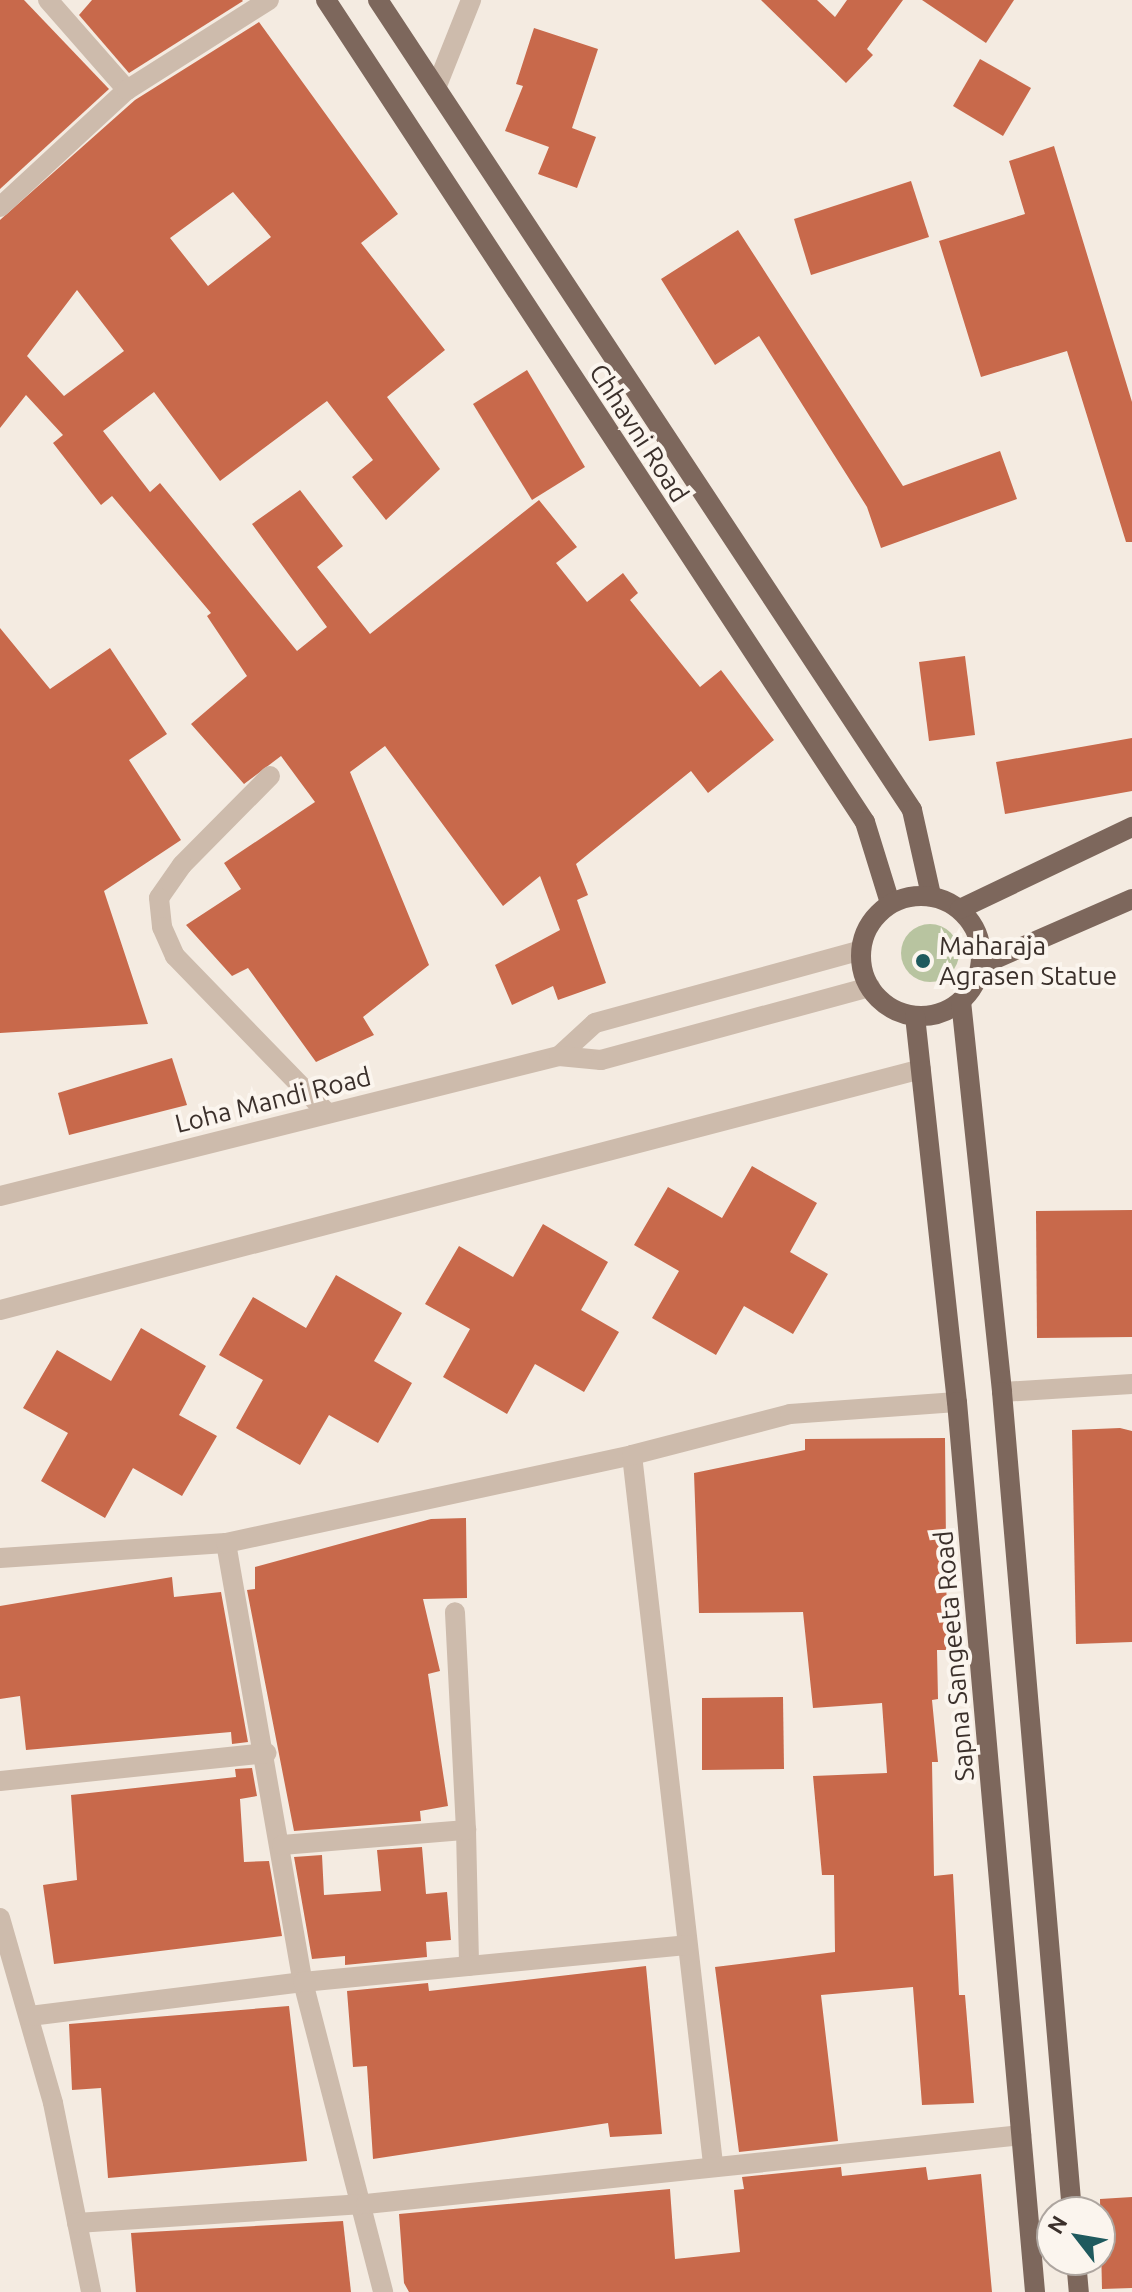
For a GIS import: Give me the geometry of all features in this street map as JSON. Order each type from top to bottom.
[{"type":"main road","name":"Chhavni Road","points":[[326,0],[865,822],[890,903]]},
{"type":"main road","name":"Chhavni Road","points":[[378,0],[912,810],[931,895]]},
{"type":"main road","points":[[960,909],[1132,827]]},
{"type":"main road","points":[[961,1001],[915,1016],[891,1009],[870,987],[861,950],[875,916],[890,903],[931,895],[960,909],[973,925],[981,965]]},
{"type":"main road","points":[[1071,2196],[1002,1392],[961,1001],[981,965],[1132,899]]},
{"type":"main road","name":"Sapna Sangeeta Road","points":[[915,1016],[957,1402],[1035,2292]]},
{"type":"street","points":[[48,0],[127,90]]},
{"type":"street","points":[[0,207],[127,90],[269,0]]},
{"type":"street","points":[[436,88],[471,0]]},
{"type":"street","points":[[270,776],[182,865],[159,898],[162,927],[175,956],[326,1112]]},
{"type":"street","points":[[559,1056],[595,1023],[861,950]]},
{"type":"street","points":[[559,1056],[601,1060],[870,987]]},
{"type":"street","name":"Loha Mandi Road","points":[[0,1196],[559,1056]]},
{"type":"street","points":[[0,1310],[921,1069]]},
{"type":"street","points":[[1002,1392],[1132,1384]]},
{"type":"street","points":[[0,1558],[226,1543],[632,1455],[790,1414],[957,1402]]},
{"type":"street","points":[[632,1455],[713,2164]]},
{"type":"street","points":[[226,1543],[267,1753],[303,1982],[366,2204],[383,2292]]},
{"type":"street","points":[[455,1612],[469,1966]]},
{"type":"street","points":[[0,1781],[267,1753]]},
{"type":"street","points":[[282,1845],[466,1830]]},
{"type":"street","points":[[0,1918],[30,2016],[91,2292]]},
{"type":"street","points":[[30,2016],[303,1982],[686,1945]]},
{"type":"street","points":[[77,2223],[366,2204],[713,2164],[1021,2135]]},
{"type":"green space","points":[[930,924],[951,932],[959,953],[951,974],[930,982],[909,974],[901,953],[909,932]]},
{"type":"building","points":[[0,0],[24,0],[109,89],[0,189]]},
{"type":"building","points":[[92,0],[243,1],[129,73],[79,15]]},
{"type":"building","points":[[761,0],[817,0],[835,17],[847,0],[903,0],[867,49],[873,55],[846,83]]},
{"type":"building","points":[[922,0],[1014,0],[986,43]]},
{"type":"building","points":[[259,22],[398,214],[361,243],[445,350],[387,397],[440,469],[386,520],[352,477],[373,460],[327,401],[220,481],[154,392],[103,431],[150,492],[160,483],[297,651],[327,627],[252,524],[300,490],[343,546],[317,567],[370,634],[539,500],[577,547],[556,563],[587,602],[623,573],[638,593],[630,600],[700,687],[721,670],[774,740],[708,793],[691,771],[576,864],[588,895],[577,900],[606,983],[558,1000],[553,986],[512,1005],[495,965],[560,930],[540,876],[503,906],[385,746],[350,772],[429,965],[363,1017],[374,1035],[316,1062],[248,968],[232,976],[186,925],[241,889],[224,863],[315,802],[281,756],[244,784],[191,724],[247,676],[207,616],[211,613],[112,496],[101,505],[53,443],[63,435],[26,395],[0,428],[0,220],[135,100]],"holes":[[[233,192],[271,237],[208,286],[170,238]],[[77,290],[124,351],[64,396],[27,356]]]},
{"type":"building","points":[[534,28],[598,49],[572,128],[596,137],[577,188],[538,174],[549,147],[505,131],[523,86],[516,84]]},
{"type":"building","points":[[980,59],[1031,88],[1003,136],[953,106]]},
{"type":"building","points":[[1054,146],[1132,402],[1132,542],[1126,542],[1067,351],[981,377],[939,241],[1025,214],[1009,161]]},
{"type":"building","points":[[911,181],[929,237],[811,275],[794,219]]},
{"type":"building","points":[[738,230],[903,486],[1000,451],[1017,499],[881,548],[867,507],[759,336],[715,365],[661,279]]},
{"type":"building","points":[[527,370],[585,467],[532,500],[473,404]]},
{"type":"building","points":[[0,628],[50,689],[110,648],[167,734],[129,760],[181,840],[104,891],[148,1024],[0,1033]]},
{"type":"building","points":[[965,656],[975,735],[929,741],[919,662]]},
{"type":"building","points":[[1132,738],[1132,791],[1005,814],[996,762]]},
{"type":"building","points":[[172,1058],[187,1105],[69,1135],[58,1093]]},
{"type":"building","points":[[752,1166],[817,1203],[790,1252],[828,1274],[793,1334],[744,1306],[716,1355],[652,1318],[679,1271],[634,1245],[668,1187],[722,1218]]},
{"type":"building","points":[[1132,1210],[1132,1337],[1037,1338],[1036,1211]]},
{"type":"building","points":[[543,1224],[608,1262],[581,1310],[619,1332],[584,1392],[535,1364],[507,1414],[443,1377],[470,1329],[425,1304],[459,1246],[513,1277]]},
{"type":"building","points":[[336,1275],[402,1313],[374,1361],[412,1383],[378,1443],[329,1415],[300,1465],[236,1428],[263,1380],[219,1355],[253,1297],[306,1328]]},
{"type":"building","points":[[141,1328],[206,1366],[179,1415],[217,1436],[182,1496],[133,1468],[105,1518],[41,1481],[68,1433],[23,1408],[57,1350],[111,1381]]},
{"type":"building","points":[[1120,1428],[1132,1431],[1132,1642],[1076,1644],[1072,1430]]},
{"type":"building","points":[[945,1438],[947,1650],[937,1650],[938,1699],[932,1700],[938,1762],[932,1762],[934,1876],[953,1874],[959,1995],[965,1995],[974,2103],[922,2105],[913,1987],[821,1995],[838,2141],[739,2152],[715,1967],[835,1952],[834,1875],[822,1875],[813,1776],[887,1773],[882,1703],[813,1708],[803,1612],[699,1613],[694,1473],[805,1450],[805,1439]]},
{"type":"building","points":[[466,1518],[467,1598],[423,1599],[440,1671],[428,1674],[448,1806],[420,1811],[421,1821],[294,1831],[247,1590],[255,1589],[255,1567],[431,1519]]},
{"type":"building","points":[[172,1577],[174,1597],[221,1592],[248,1742],[232,1744],[231,1732],[26,1750],[20,1696],[0,1699],[0,1606]]},
{"type":"building","points":[[783,1697],[784,1769],[702,1770],[702,1698]]},
{"type":"building","points":[[252,1768],[257,1796],[240,1799],[244,1862],[269,1861],[282,1936],[54,1964],[43,1885],[77,1880],[71,1795],[236,1777],[235,1769]]},
{"type":"building","points":[[422,1847],[426,1894],[447,1892],[451,1940],[426,1942],[427,1957],[345,1965],[345,1956],[312,1959],[294,1857],[322,1855],[324,1895],[381,1891],[377,1850]]},
{"type":"building","points":[[646,1966],[662,2134],[610,2137],[608,2123],[373,2159],[367,2066],[353,2067],[347,1991],[428,1983],[429,1991]]},
{"type":"building","points":[[289,2006],[307,2161],[108,2178],[101,2088],[72,2090],[69,2024]]},
{"type":"building","points":[[841,2167],[842,2176],[926,2167],[928,2180],[981,2174],[992,2292],[409,2292],[404,2283],[399,2214],[670,2189],[675,2259],[740,2252],[734,2190],[744,2189],[742,2177]]},
{"type":"building","points":[[1132,2197],[1132,2288],[1102,2289],[1102,2276],[1116,2276],[1116,2198]]},
{"type":"building","points":[[343,2221],[351,2292],[136,2292],[131,2233]]},
{"type":"place","name":"Maharaja Agrasen Statue","points":[[923,961]]}]
